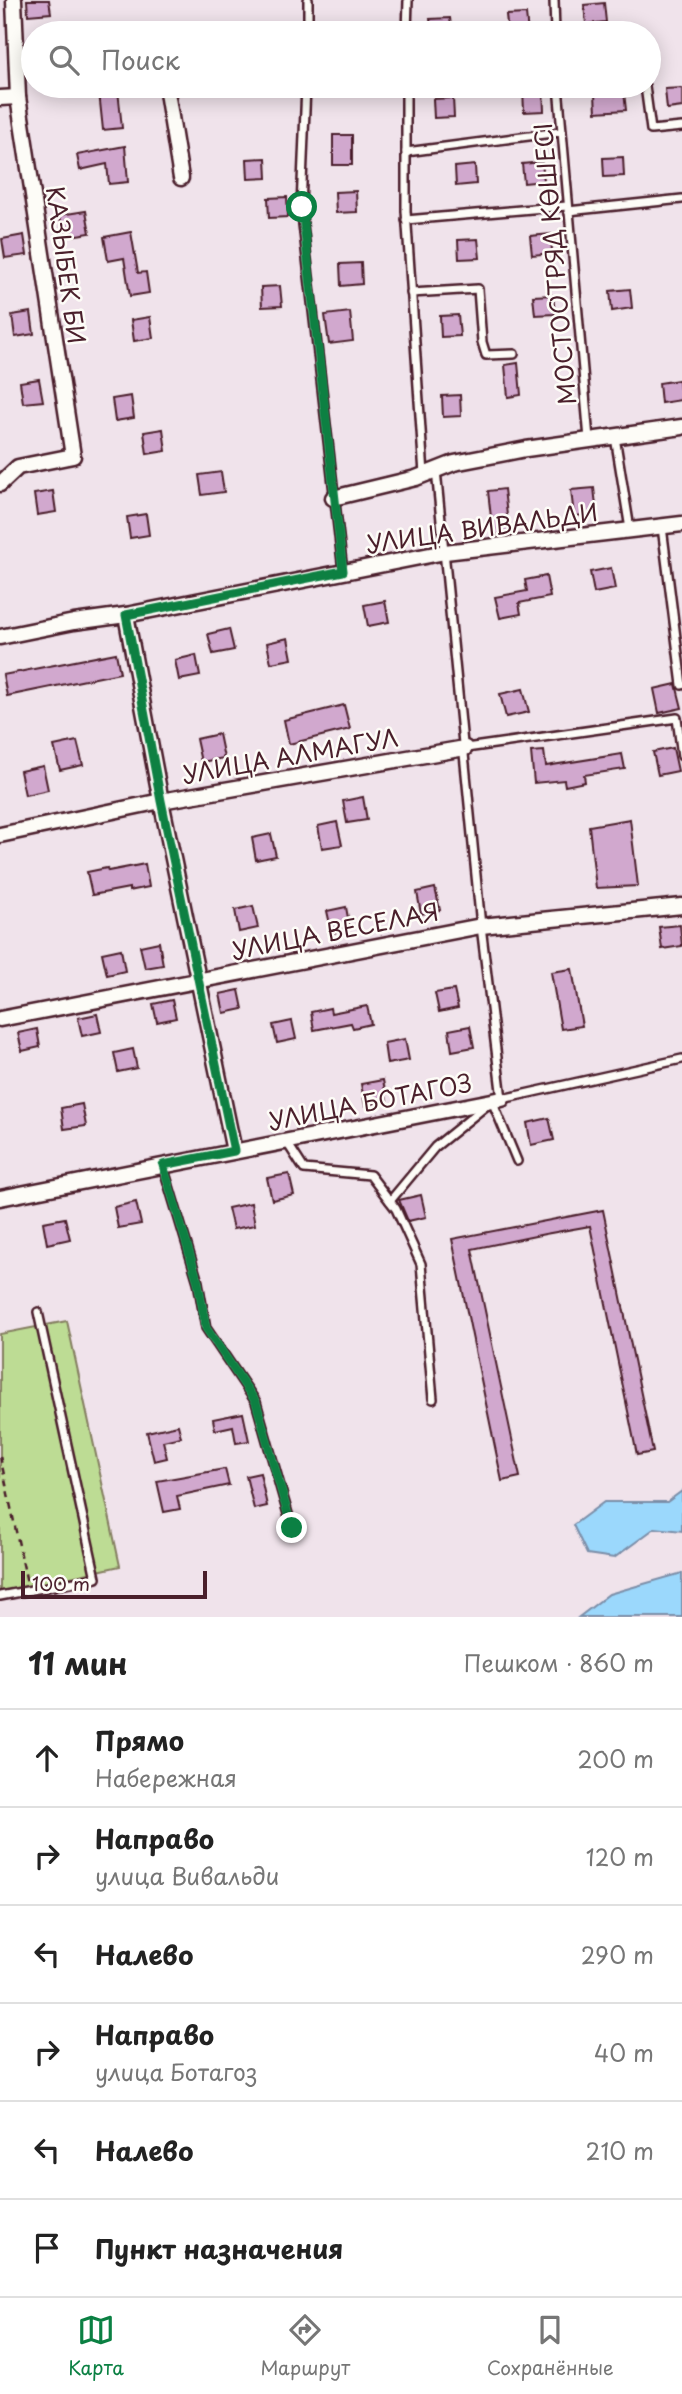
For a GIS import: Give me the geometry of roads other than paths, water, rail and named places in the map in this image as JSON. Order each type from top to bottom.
[{"type":"street","name":"КАЗЫБЕК БИ","points":[[0,484],[18,467],[73,456],[18,91],[14,0]]},
{"type":"street","points":[[0,98],[21,89]]},
{"type":"street","points":[[168,98],[181,178]]},
{"type":"street","points":[[333,498],[466,461],[589,439],[682,427]]},
{"type":"street","name":"УЛИЦА ВИВАЛЬДИ","points":[[0,637],[445,552],[682,524]]},
{"type":"street","points":[[126,615],[161,801],[234,1151]]},
{"type":"street","name":"УЛИЦА АЛМАГУЛ","points":[[0,835],[161,801],[465,748]]},
{"type":"street","name":"УЛИЦА ВЕСЕЛАЯ","points":[[0,1019],[481,926],[682,906]]},
{"type":"street","name":"УЛИЦА БОТАГОЗ","points":[[0,1198],[497,1100]]},
{"type":"lane","points":[[308,0],[308,21]]},
{"type":"lane","points":[[407,21],[408,0]]},
{"type":"lane","points":[[554,0],[555,21]]},
{"type":"lane","points":[[306,98],[302,207],[343,571]]},
{"type":"lane","points":[[406,98],[406,220],[411,293],[430,472],[445,552],[497,1100],[517,1161]]},
{"type":"lane","name":"МОСТООТРЯД КӨШЕСІ","points":[[559,98],[589,439]]},
{"type":"lane","points":[[647,98],[651,130],[682,127]]},
{"type":"lane","points":[[406,152],[560,132]]},
{"type":"lane","points":[[406,220],[682,199]]},
{"type":"lane","points":[[411,293],[478,289],[485,355],[514,354]]},
{"type":"lane","points":[[615,436],[630,529]]},
{"type":"lane","points":[[662,526],[682,685]]},
{"type":"lane","points":[[465,748],[679,718],[682,756]]},
{"type":"lane","points":[[390,1201],[435,1147],[497,1100],[682,1059]]},
{"type":"lane","points":[[286,1141],[304,1169],[370,1175],[396,1209],[421,1264],[433,1399]]},
{"type":"lane","points":[[163,1165],[198,1282],[206,1328],[256,1402],[292,1528]]},
{"type":"lane","points":[[0,1596],[96,1577],[38,1312]]},
{"type":"water","points":[[682,1491],[682,1531],[655,1528],[614,1558],[587,1554],[573,1525],[604,1502],[667,1502]]},
{"type":"water","points":[[682,1573],[682,1617],[579,1617],[609,1594]]}]
